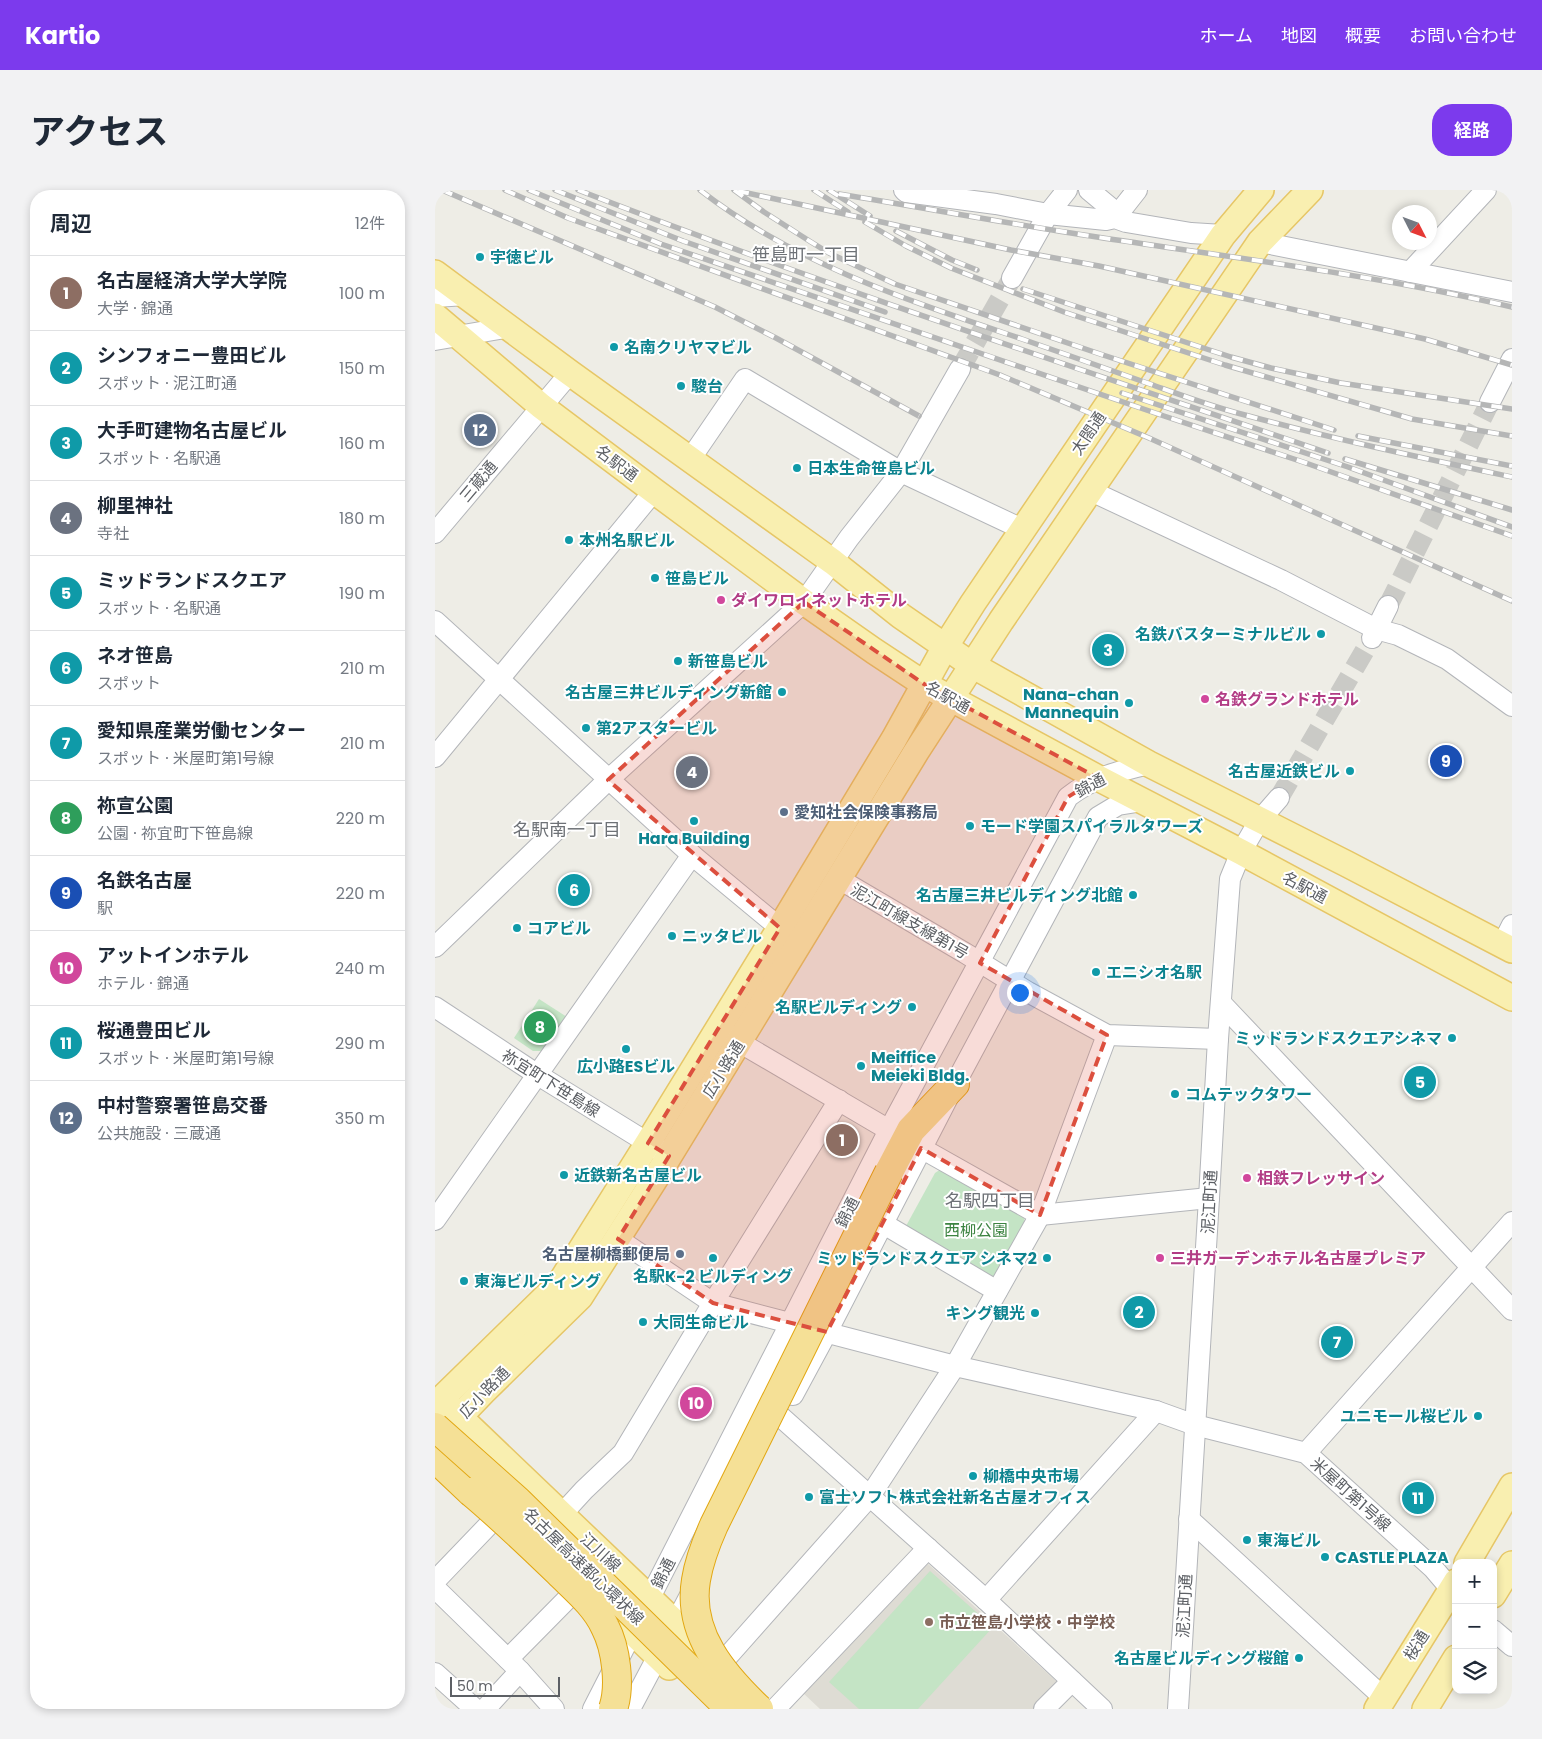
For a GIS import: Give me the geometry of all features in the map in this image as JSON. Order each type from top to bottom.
[{"type":"highway","points":[[759,1709],[721,1669],[709,1650],[700,1630],[696,1606],[696,1582],[702,1555],[713,1525],[911,1130],[955,1084]]},
{"type":"highway","name":"名古屋高速都心環状線","points":[[435,1427],[518,1501],[730,1709]]},
{"type":"highway","points":[[435,1458],[505,1520],[589,1602],[606,1627],[613,1651],[617,1680],[613,1709]]},
{"type":"main road","name":"太閤通","points":[[924,684],[945,647],[1022,529],[1223,235],[1261,190]]},
{"type":"main road","points":[[972,665],[1261,242],[1310,190]]},
{"type":"main road","points":[[435,273],[833,562],[901,616],[972,665],[1149,764],[1259,821],[1509,940]]},
{"type":"main road","name":"名駅通","points":[[435,316],[447,339],[541,406],[805,602],[924,684],[1512,998]]},
{"type":"main road","name":"広小路通","points":[[437,1400],[560,1283],[739,1042],[916,752],[972,665]]},
{"type":"main road","name":"広小路通","points":[[435,1444],[483,1392],[580,1297],[618,1239],[658,1150],[718,1029],[894,739],[924,684]]},
{"type":"main road","name":"江川線","points":[[437,1400],[460,1417],[767,1709]]},
{"type":"main road","points":[[435,1444],[712,1709]]},
{"type":"main road","points":[[1469,1559],[1512,1486]]},
{"type":"main road","points":[[1497,1589],[1512,1564]]},
{"type":"main road","name":"桜通","points":[[1381,1703],[1452,1592]]},
{"type":"main road","points":[[1425,1709],[1452,1665]]},
{"type":"street","points":[[904,190],[906,192],[996,204],[1048,214],[1106,220],[1115,218],[1126,222],[1191,233],[1223,235]]},
{"type":"street","points":[[996,204],[1011,190]]},
{"type":"street","points":[[1089,190],[1113,210],[1115,218]]},
{"type":"street","points":[[1115,218],[1137,190]]},
{"type":"street","points":[[1410,272],[1486,190]]},
{"type":"street","points":[[1012,278],[1048,214],[1064,191]]},
{"type":"street","points":[[1261,242],[1512,292]]},
{"type":"street","points":[[435,297],[466,295]]},
{"type":"street","points":[[447,339],[510,327]]},
{"type":"street","points":[[1490,402],[1512,358]]},
{"type":"street","points":[[435,947],[608,780],[805,602],[849,538],[901,472],[960,369]]},
{"type":"street","name":"三蔵通","points":[[435,533],[570,372]]},
{"type":"street","points":[[691,458],[745,379],[901,472],[1022,529]]},
{"type":"street","points":[[435,757],[654,491]]},
{"type":"street","points":[[1091,491],[1281,580],[1374,634],[1398,635],[1447,658],[1512,706]]},
{"type":"street","points":[[1374,634],[1388,606]]},
{"type":"street","points":[[435,621],[692,855],[780,928]]},
{"type":"street","name":"錦通","points":[[593,1709],[889,1130],[1068,797],[1082,786],[1098,778],[1149,764]]},
{"type":"street","name":"泥江町通","points":[[1178,1709],[1218,1039],[1230,879],[1241,852],[1259,821],[1279,798]]},
{"type":"street","name":"錦通","points":[[630,1709],[716,1548],[781,1417],[1009,980],[1098,816],[1118,805],[1143,801]]},
{"type":"street","points":[[438,1210],[538,1075],[692,855]]},
{"type":"street","name":"泥江町線支線第1号","points":[[839,879],[1009,980],[1107,1035]]},
{"type":"street","points":[[1221,1004],[1512,1310]]},
{"type":"street","name":"祢宜町下笹島線","points":[[435,1007],[538,1075],[658,1150]]},
{"type":"street","points":[[718,1029],[889,1130]]},
{"type":"street","points":[[720,1665],[870,1496],[955,1366],[1041,1215],[1107,1035],[1218,1039]]},
{"type":"street","points":[[562,1514],[623,1453],[713,1303],[839,1100]]},
{"type":"street","points":[[921,1148],[1041,1215],[1209,1198]]},
{"type":"street","points":[[1306,1453],[1512,1222]]},
{"type":"street","points":[[882,1223],[997,1291]]},
{"type":"street","points":[[618,1239],[713,1303],[955,1366],[1156,1411],[1195,1425]]},
{"type":"street","points":[[986,1600],[1156,1411]]},
{"type":"street","points":[[781,1417],[986,1600],[1102,1709]]},
{"type":"street","name":"米屋町第1号線","points":[[1195,1425],[1306,1453],[1452,1587]]},
{"type":"street","points":[[435,1581],[504,1509]]},
{"type":"street","points":[[1189,1519],[1381,1703]]},
{"type":"street","points":[[775,1709],[928,1548]]},
{"type":"street","points":[[485,1709],[514,1665],[583,1584]]},
{"type":"street","points":[[435,1588],[514,1665],[554,1709]]},
{"type":"street","points":[[1497,1633],[1512,1646]]},
{"type":"street","points":[[435,1673],[475,1709]]},
{"type":"street","points":[[1044,1709],[1072,1681]]},
{"type":"highlighted area","points":[[804,602],[924,684],[1098,778],[1068,797],[980,963],[1107,1035],[1040,1215],[921,1148],[827,1332],[713,1303],[618,1239],[669,1156],[648,1143],[780,928],[608,780]]},
{"type":"shaded area","name":"市立笹島小学校・中学校","points":[[927,1563],[1056,1681],[1056,1687],[1033,1709],[820,1709],[802,1692],[922,1564]]},
{"type":"green space","points":[[539,999],[567,1017],[544,1051],[533,1051],[514,1038]]},
{"type":"green space","name":"西柳公園","points":[[941,1169],[1024,1217],[1025,1224],[995,1277],[989,1279],[906,1226],[935,1173]]},
{"type":"green space","points":[[930,1571],[993,1627],[918,1709],[859,1709],[829,1682]]},
{"type":"tunnel","points":[[960,369],[1012,278]]},
{"type":"tunnel","points":[[1388,606],[1490,402]]},
{"type":"tunnel","points":[[1279,798],[1372,638]]},
{"type":"railway","points":[[442,190],[715,307],[919,416]]},
{"type":"railway","points":[[505,190],[568,218],[1000,375],[1149,438],[1512,601]]},
{"type":"railway","points":[[529,190],[661,244],[1303,462],[1512,536]]},
{"type":"railway","points":[[555,190],[683,241],[885,312]]},
{"type":"railway","points":[[578,190],[858,293],[1328,453]]},
{"type":"railway","points":[[700,190],[737,216],[814,260],[896,295],[938,310],[1185,397],[1233,412],[1345,440],[1512,477]]},
{"type":"railway","points":[[734,190],[764,212],[829,253],[895,284],[1103,355],[1334,430]]},
{"type":"railway","points":[[814,190],[848,212]]},
{"type":"railway","points":[[829,190],[870,216]]},
{"type":"railway","points":[[738,191],[1011,250],[1099,266],[1425,339],[1512,365]]},
{"type":"railway","points":[[839,194],[1065,232],[1357,276],[1512,307]]},
{"type":"railway","points":[[865,222],[906,246],[951,268],[1064,312],[1225,365],[1412,419],[1512,436]]},
{"type":"railway","points":[[896,231],[952,260],[977,270]]},
{"type":"railway","points":[[1023,289],[1231,357],[1271,368],[1341,383],[1512,409]]},
{"type":"railway","points":[[1122,393],[1348,467],[1512,527]]},
{"type":"railway","points":[[1358,436],[1512,466]]},
{"type":"railway","points":[[1345,459],[1512,510]]},
{"type":"place","name":"宇徳ビル","points":[[480,257]]},
{"type":"place","name":"名南クリヤマビル","points":[[614,347]]},
{"type":"place","name":"駿台","points":[[681,386]]},
{"type":"place","name":"中村警察署笹島交番","points":[[480,430]]},
{"type":"place","name":"日本生命笹島ビル","points":[[797,468]]},
{"type":"place","name":"本州名駅ビル","points":[[569,540]]},
{"type":"place","name":"笹島ビル","points":[[655,578]]},
{"type":"place","name":"ダイワロイネットホテル","points":[[721,600]]},
{"type":"place","name":"名鉄バスターミナルビル","points":[[1321,634]]},
{"type":"place","name":"大手町建物名古屋ビル","points":[[1108,650]]},
{"type":"place","name":"新笹島ビル","points":[[678,661]]},
{"type":"place","name":"名古屋三井ビルディング新館","points":[[782,692]]},
{"type":"place","name":"名鉄グランドホテル","points":[[1205,699]]},
{"type":"place","name":"Nana-chan Mannequin","points":[[1129,703]]},
{"type":"place","name":"第2アスタービル","points":[[586,728]]},
{"type":"place","name":"名鉄名古屋","points":[[1446,761]]},
{"type":"place","name":"名古屋近鉄ビル","points":[[1350,771]]},
{"type":"place","name":"柳里神社","points":[[692,772]]},
{"type":"place","name":"愛知社会保険事務局","points":[[784,812]]},
{"type":"place","name":"Hara Building","points":[[694,821]]},
{"type":"place","name":"モード学園スパイラルタワーズ","points":[[970,826]]},
{"type":"place","name":"ネオ笹島","points":[[574,890]]},
{"type":"place","name":"名古屋三井ビルディング北館","points":[[1133,895]]},
{"type":"place","name":"コアビル","points":[[517,928]]},
{"type":"place","name":"ニッタビル","points":[[672,936]]},
{"type":"place","name":"エニシオ名駅","points":[[1096,972]]},
{"type":"place","name":"名駅ビルディング","points":[[912,1007]]},
{"type":"place","name":"祢宣公園","points":[[540,1027]]},
{"type":"place","name":"ミッドランドスクエアシネマ","points":[[1452,1038]]},
{"type":"place","name":"広小路ESビル","points":[[626,1049]]},
{"type":"place","name":"Meiffice Meieki Bldg.","points":[[861,1066]]},
{"type":"place","name":"ミッドランドスクエア","points":[[1420,1082]]},
{"type":"place","name":"コムテックタワー","points":[[1175,1094]]},
{"type":"place","name":"名古屋経済大学大学院","points":[[842,1140]]},
{"type":"place","name":"近鉄新名古屋ビル","points":[[564,1175]]},
{"type":"place","name":"相鉄フレッサイン","points":[[1247,1178]]},
{"type":"place","name":"名古屋柳橋郵便局","points":[[680,1254]]},
{"type":"place","name":"名駅K-2 ビルディング","points":[[713,1258]]},
{"type":"place","name":"ミッドランドスクエア シネマ2","points":[[1047,1258]]},
{"type":"place","name":"三井ガーデンホテル名古屋プレミア","points":[[1160,1258]]},
{"type":"place","name":"東海ビルディング","points":[[464,1281]]},
{"type":"place","name":"シンフォニー豊田ビル","points":[[1139,1312]]},
{"type":"place","name":"キング観光","points":[[1035,1313]]},
{"type":"place","name":"大同生命ビル","points":[[643,1322]]},
{"type":"place","name":"愛知県産業労働センター","points":[[1337,1342]]},
{"type":"place","name":"アットインホテル","points":[[696,1403]]},
{"type":"place","name":"ユニモール桜ビル","points":[[1478,1416]]},
{"type":"place","name":"柳橋中央市場","points":[[973,1476]]},
{"type":"place","name":"富士ソフト株式会社新名古屋オフィス","points":[[809,1497]]},
{"type":"place","name":"桜通豊田ビル","points":[[1418,1498]]},
{"type":"place","name":"東海ビル","points":[[1247,1540]]},
{"type":"place","name":"CASTLE PLAZA","points":[[1325,1557]]},
{"type":"place","name":"市立笹島小学校・中学校","points":[[929,1622]]},
{"type":"place","name":"名古屋ビルディング桜館","points":[[1299,1658]]},
{"type":"district","name":"笹島町一丁目","points":[[806,255]]},
{"type":"district","name":"名駅南一丁目","points":[[567,830]]},
{"type":"district","name":"名駅四丁目","points":[[990,1201]]}]
